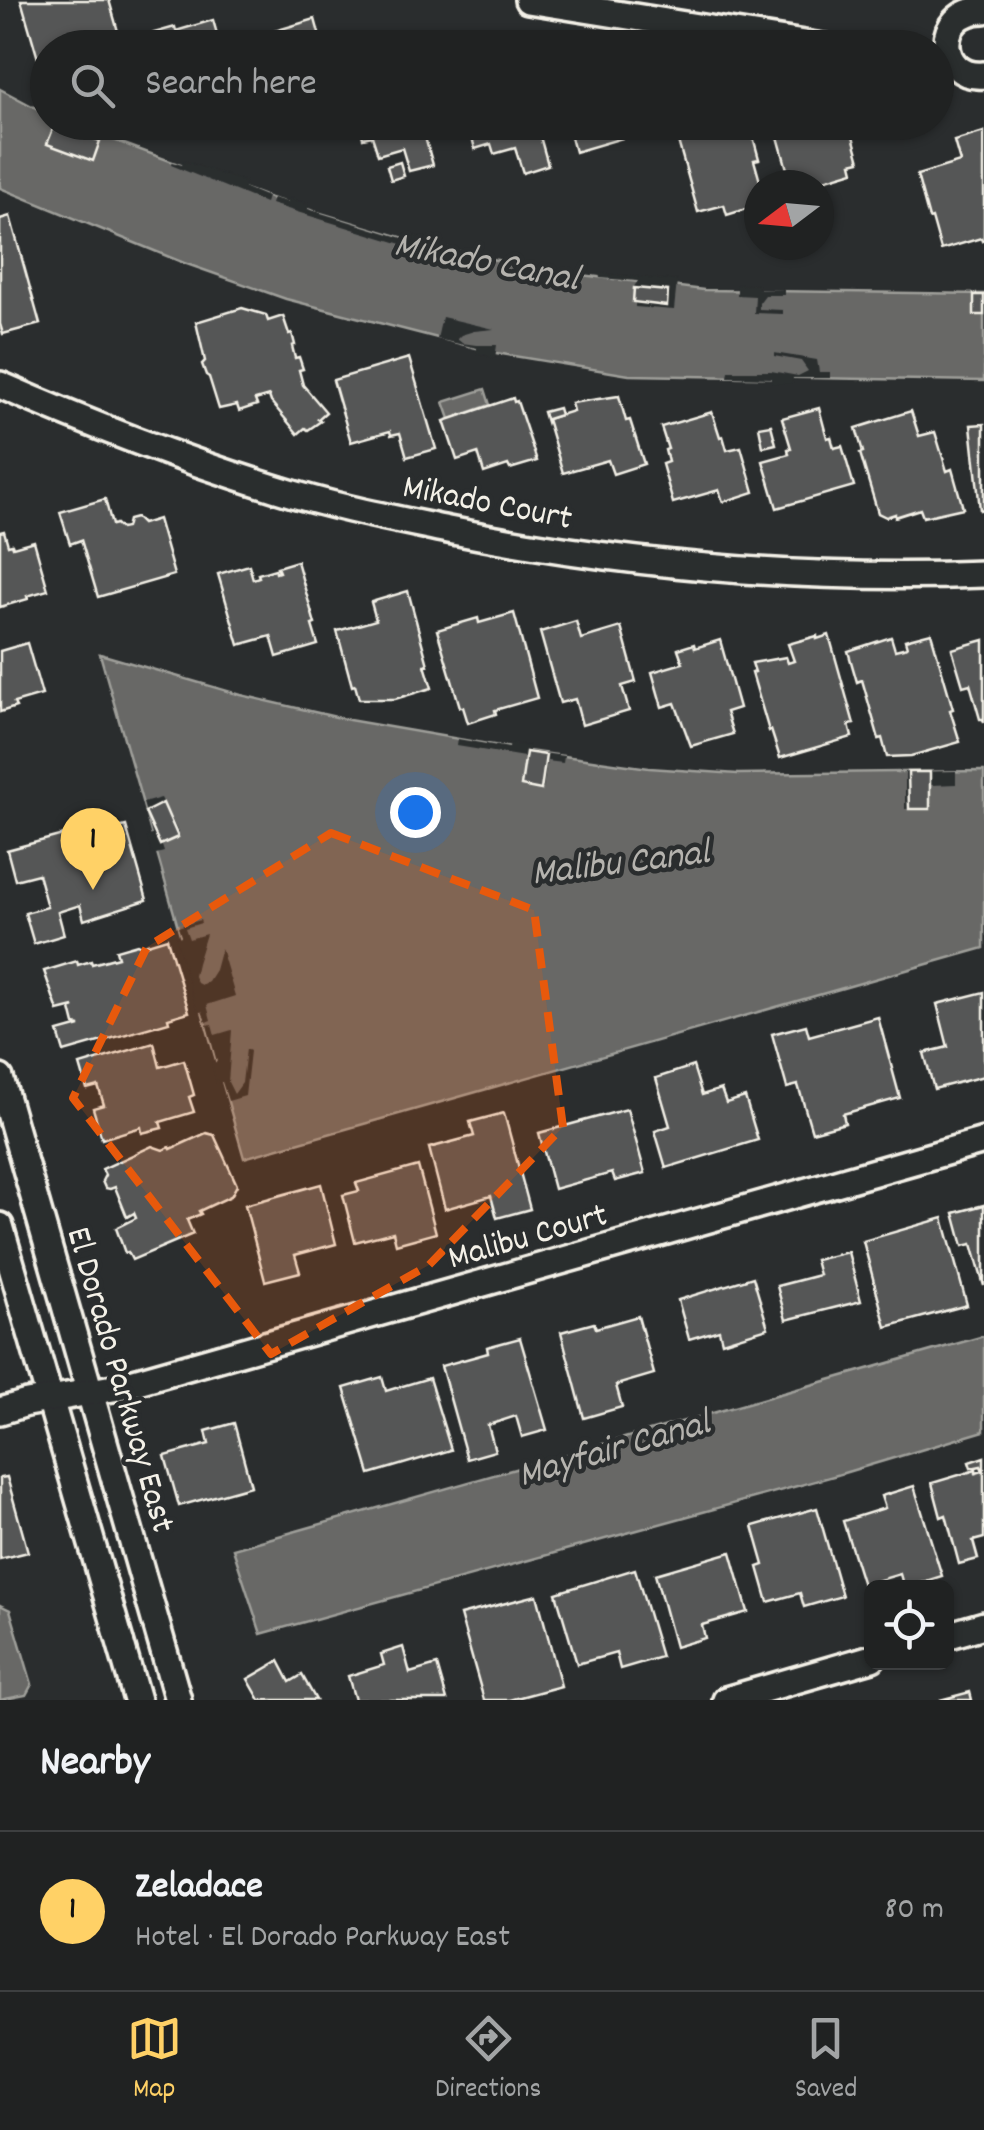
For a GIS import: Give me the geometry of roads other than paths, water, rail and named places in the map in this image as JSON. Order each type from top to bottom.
[{"type":"street","points":[[528,0],[716,30]]},
{"type":"street","points":[[949,30],[960,16],[984,10]]},
{"type":"street","points":[[954,64],[965,73],[984,75]]},
{"type":"street","name":"Mikado Court","points":[[0,386],[148,447],[280,490],[379,516],[515,544],[752,572],[911,577],[984,574]]},
{"type":"street","name":"El Dorado Parkway East","points":[[0,1078],[178,1700]]},
{"type":"street","name":"Malibu Court","points":[[0,1411],[130,1383],[984,1141]]},
{"type":"street","points":[[0,1226],[137,1700]]},
{"type":"street","points":[[954,1633],[984,1624]]},
{"type":"street","points":[[726,1700],[864,1660]]},
{"type":"water","name":"Mikado Canal","points":[[0,89],[30,105],[30,140],[114,140],[267,197],[481,257],[565,273],[704,290],[984,294],[984,381],[629,375],[496,353],[286,299],[184,263],[0,188]]},
{"type":"water","points":[[485,389],[490,405],[450,419],[444,402]]},
{"type":"water","name":"Malibu Canal","points":[[100,654],[241,695],[349,720],[649,768],[738,774],[984,771],[984,948],[244,1158]]},
{"type":"water","name":"Mayfair Canal","points":[[984,1336],[984,1431],[261,1634],[233,1549]]},
{"type":"water","points":[[0,1605],[10,1610],[32,1684],[26,1695],[0,1700]]},
{"type":"place","name":"Zeladace","points":[[93,890]]}]
